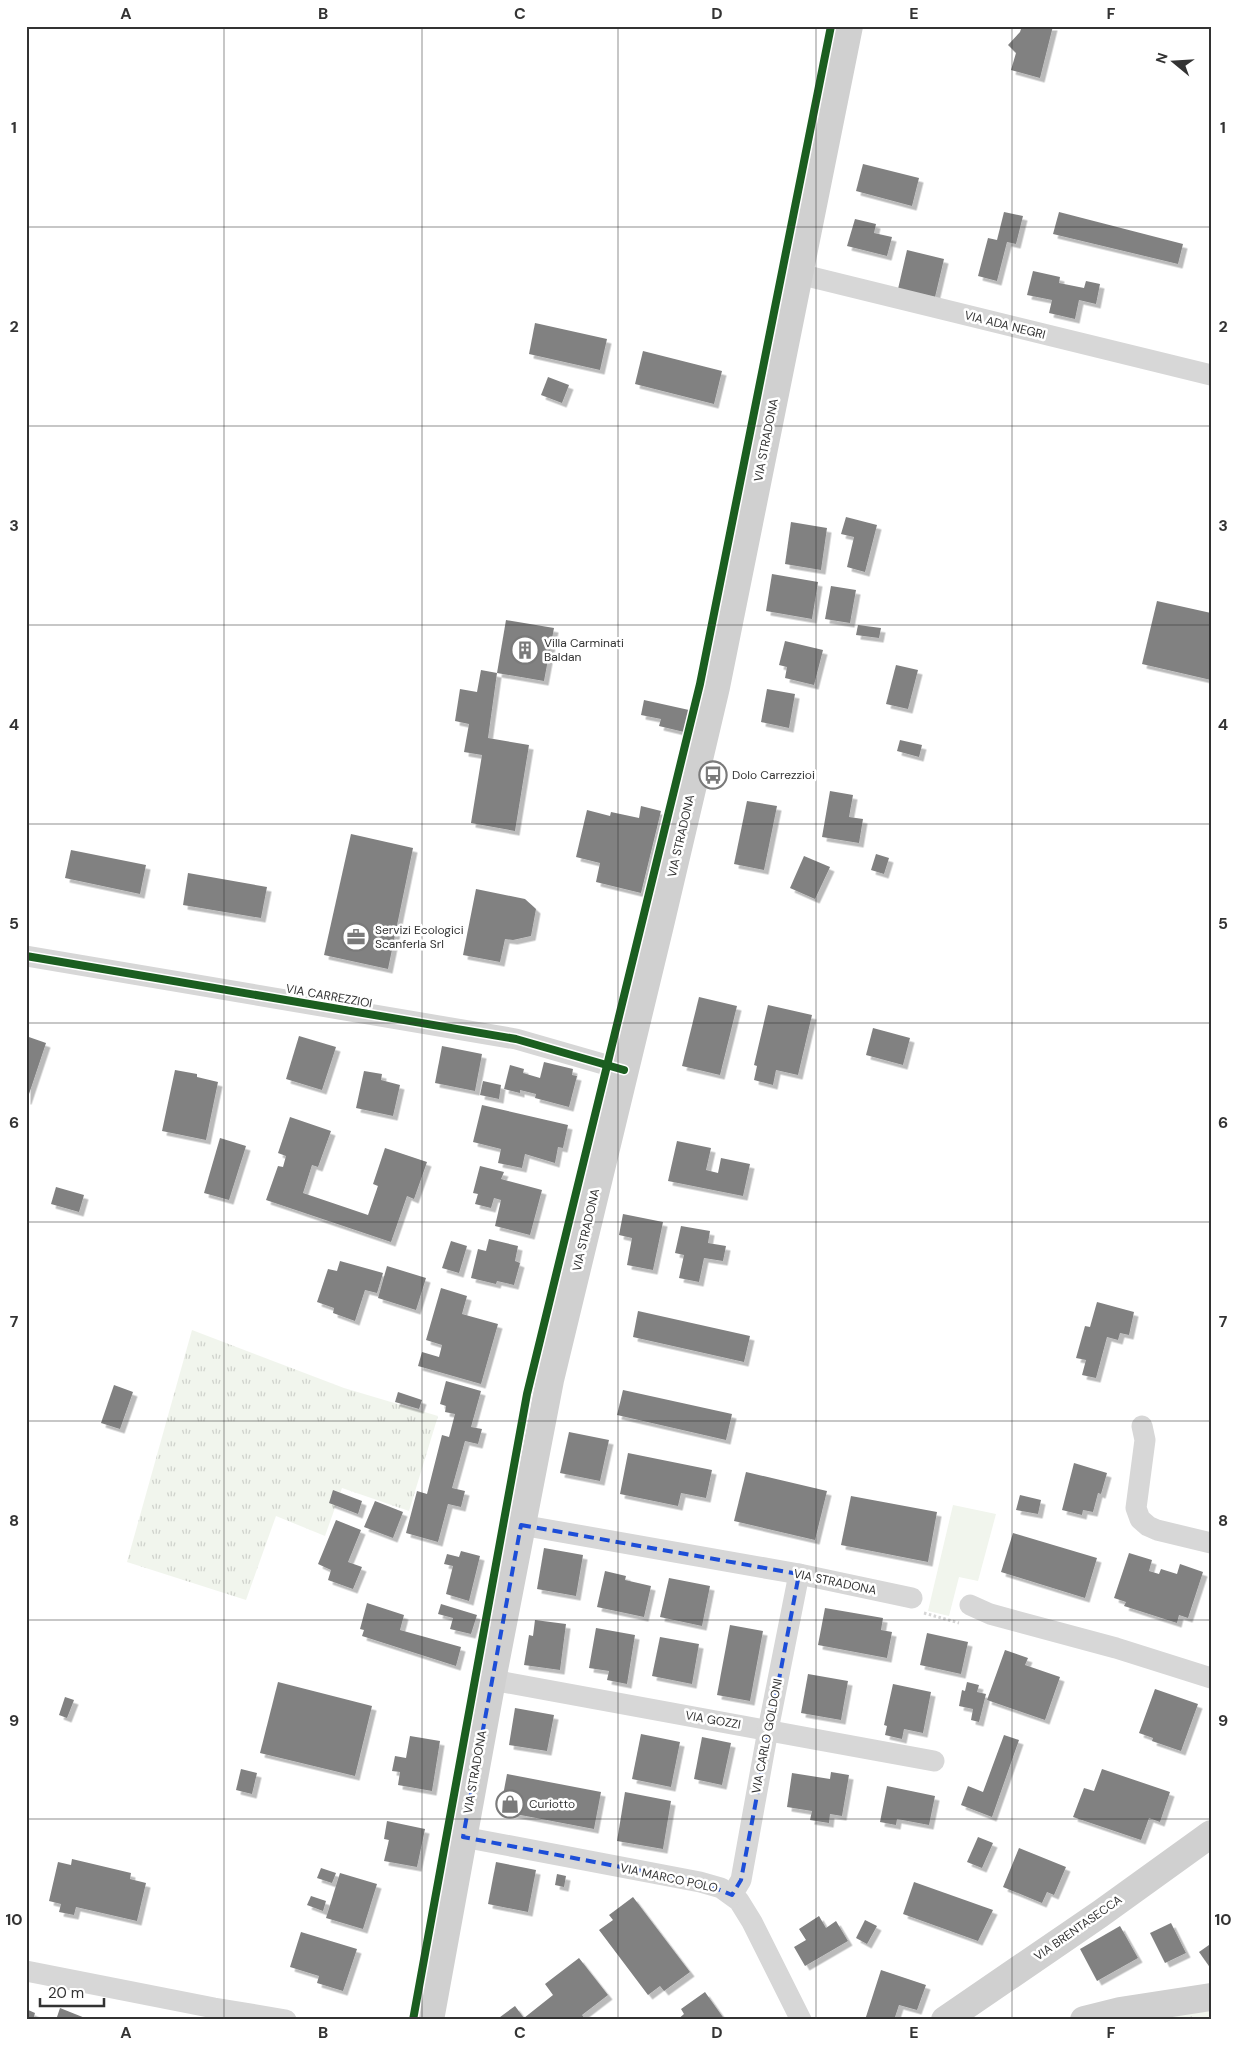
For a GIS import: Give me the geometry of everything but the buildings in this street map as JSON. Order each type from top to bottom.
[{"type":"main road","name":"VIA STRADONA","points":[[430,2020],[521,1525],[550,1380],[720,668],[849,26]]},
{"type":"main road","name":"VIA BRENTASECCA","points":[[945,2020],[1100,1914],[1211,1834]]},
{"type":"main road","points":[[1084,2020],[1120,2011],[1211,1997]]},
{"type":"street","name":"VIA ADA NEGRI","points":[[799,274],[1211,375]]},
{"type":"street","name":"VIA CARREZZIOI","points":[[26,956],[516,1039],[624,1070]]},
{"type":"street","points":[[1142,1426],[1144,1440],[1136,1508],[1140,1519],[1157,1530],[1211,1543]]},
{"type":"street","name":"VIA STRADONA","points":[[521,1525],[799,1574],[912,1598]]},
{"type":"street","name":"VIA CARLO GOLDONI","points":[[732,1895],[741,1880],[799,1574]]},
{"type":"street","points":[[970,1605],[990,1614],[1116,1648],[1211,1678]]},
{"type":"street","name":"VIA GOZZI","points":[[492,1680],[934,1761]]},
{"type":"street","name":"VIA MARCO POLO","points":[[463,1837],[700,1882],[720,1888],[739,1901],[752,1922],[801,2020]]},
{"type":"street","points":[[26,1971],[213,2014],[286,2020]]},
{"type":"highlighted area","points":[[521,1525],[799,1574],[741,1880],[732,1895],[700,1882],[463,1837]]},
{"type":"green space","points":[[192,1330],[344,1388],[438,1416],[409,1511],[342,1488],[325,1536],[276,1516],[246,1600],[127,1562]]},
{"type":"green space","points":[[953,1505],[996,1514],[978,1581],[959,1577],[949,1616],[928,1611]]},
{"type":"green space","points":[[1211,2010],[1211,2020],[1162,2016]]},
{"type":"cycle path","points":[[413,2020],[527,1394],[700,684],[831,26]]},
{"type":"cycle path","points":[[26,956],[516,1039],[624,1070]]},
{"type":"place","name":"Villa Carminati Baldan","points":[[525,650]]},
{"type":"place","name":"Dolo Carrezzioi","points":[[713,775]]},
{"type":"place","name":"Servizi Ecologici Scanferla Srl","points":[[356,937]]},
{"type":"place","name":"Curiotto","points":[[510,1804]]}]
